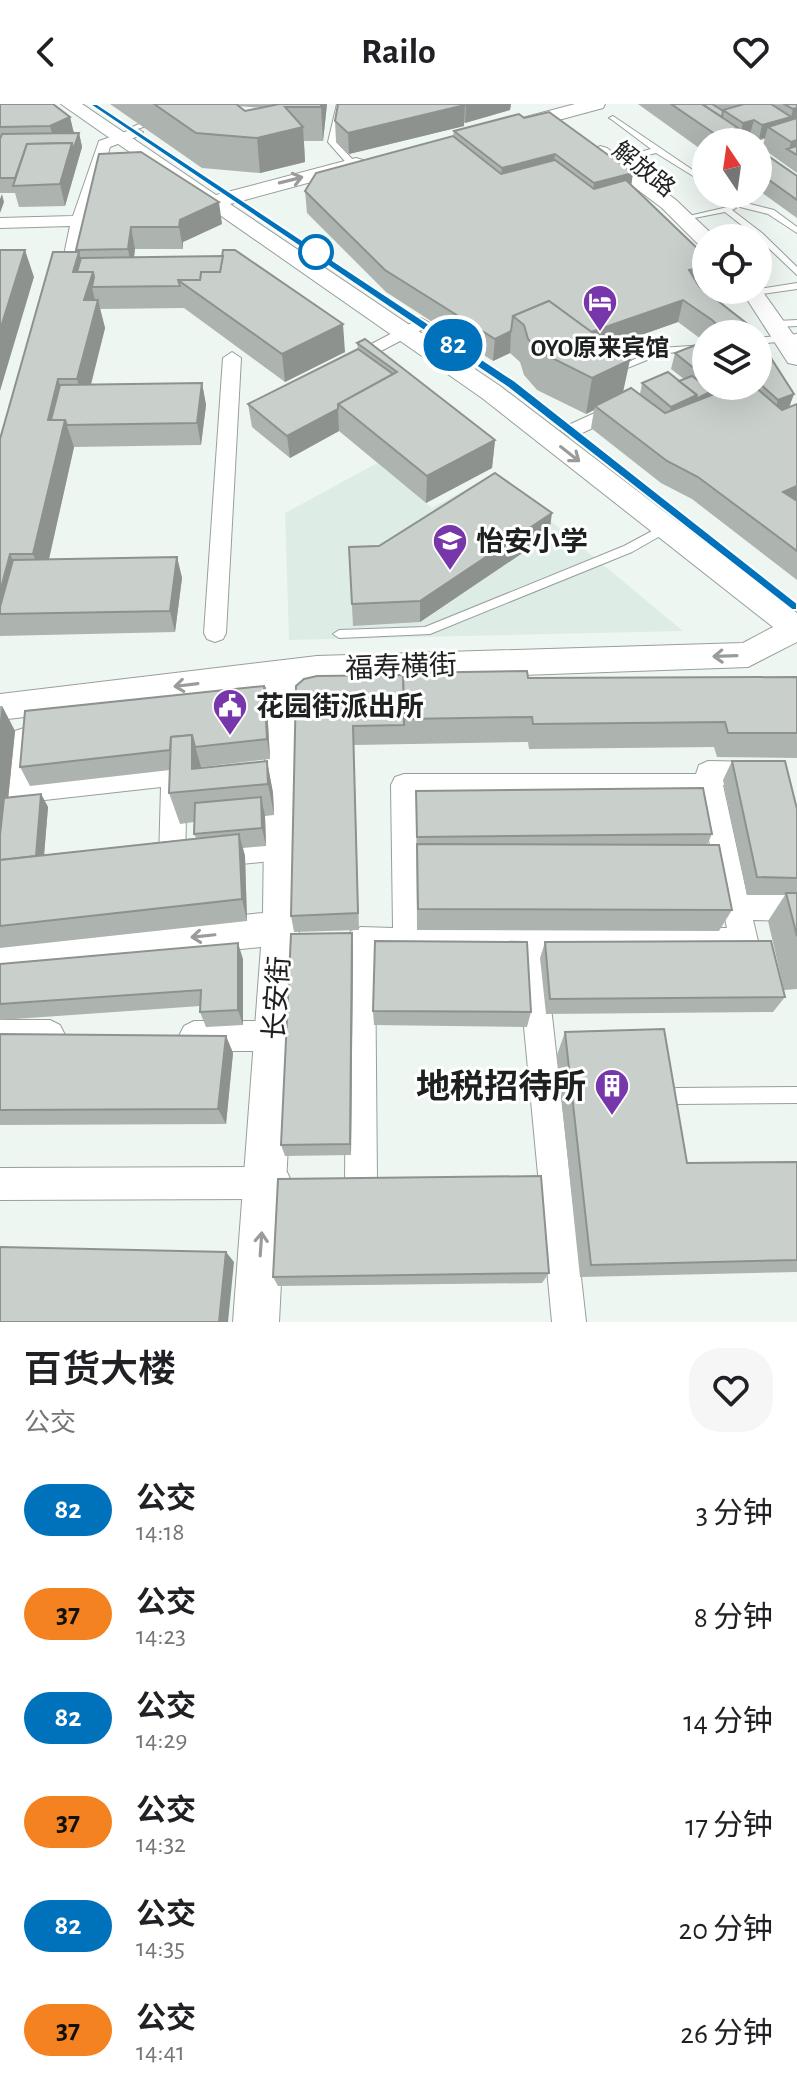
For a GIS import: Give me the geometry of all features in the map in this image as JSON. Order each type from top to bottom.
[{"type":"main road","points":[[70,104],[132,131]]},
{"type":"main road","points":[[94,104],[536,415],[665,528],[797,628]]},
{"type":"main road","points":[[491,131],[556,109],[596,104]]},
{"type":"main road","name":"解放路","points":[[556,109],[583,139],[622,160]]},
{"type":"main road","name":"解放路","points":[[556,109],[703,224]]},
{"type":"main road","points":[[224,198],[361,163]]},
{"type":"main road","name":"解放路","points":[[692,216],[697,224]]},
{"type":"main road","points":[[772,304],[792,332]]},
{"type":"main road","points":[[536,415],[571,431],[797,607]]},
{"type":"main road","name":"福寿横街","points":[[14,705],[317,668],[748,655],[797,628]]},
{"type":"main road","name":"长安街","points":[[256,1322],[281,928],[277,775],[282,673]]},
{"type":"main road","points":[[0,951],[281,928]]},
{"type":"street","points":[[69,269],[79,221],[104,144],[132,131]]},
{"type":"street","points":[[772,141],[797,134]]},
{"type":"street","points":[[0,223],[79,221]]},
{"type":"street","points":[[326,372],[412,327]]},
{"type":"street","points":[[215,633],[235,419],[232,358]]},
{"type":"street","points":[[571,431],[626,405],[637,413]]},
{"type":"street","points":[[14,705],[18,792],[174,775],[172,860]]},
{"type":"street","points":[[0,1184],[348,1182],[361,940],[744,941],[708,772],[780,773],[784,787]]},
{"type":"street","points":[[407,941],[404,785],[710,785]]},
{"type":"street","points":[[143,863],[281,848]]},
{"type":"street","points":[[737,907],[797,908]]},
{"type":"street","points":[[530,940],[540,1181],[569,1322]]},
{"type":"street","points":[[0,1034],[76,1035]]},
{"type":"street","points":[[167,1036],[274,1036]]},
{"type":"lane","points":[[340,104],[332,142],[361,163]]},
{"type":"lane","points":[[613,118],[692,173]]},
{"type":"lane","points":[[622,160],[657,150]]},
{"type":"lane","points":[[692,216],[730,208]]},
{"type":"lane","points":[[755,208],[771,212],[797,231]]},
{"type":"lane","points":[[726,209],[759,235],[797,272]]},
{"type":"lane","points":[[772,286],[797,286]]},
{"type":"lane","points":[[772,337],[792,332]]},
{"type":"lane","points":[[610,371],[663,350],[692,349]]},
{"type":"lane","points":[[339,634],[426,631],[628,549],[665,528]]},
{"type":"lane","points":[[676,1096],[797,1095]]},
{"type":"shaded area","name":"怡安小学","points":[[377,463],[432,508],[494,474],[683,631],[289,640],[285,513]]},
{"type":"building","points":[[0,104],[53,104],[70,117],[50,126],[0,127]]},
{"type":"building","points":[[154,104],[236,104],[245,111],[279,104],[321,104],[321,107],[285,107],[303,127],[257,138],[196,133]]},
{"type":"building","points":[[338,104],[465,105],[348,133],[335,121]]},
{"type":"building","points":[[671,104],[702,104],[738,128],[706,128]]},
{"type":"building","points":[[702,104],[712,104],[723,111],[722,117]]},
{"type":"building","points":[[744,104],[771,104],[791,117],[762,125],[754,120],[743,123],[723,110]]},
{"type":"building","points":[[784,104],[797,104],[797,108],[793,109]]},
{"type":"building","points":[[549,112],[633,173],[594,183],[555,154],[502,168],[454,131],[519,114],[524,118]]},
{"type":"building","points":[[797,118],[797,140],[791,142],[768,127]]},
{"type":"building","points":[[79,133],[73,150],[72,143],[27,144],[15,178],[0,178],[2,134]]},
{"type":"building","points":[[453,136],[501,174],[555,160],[594,189],[626,180],[692,243],[692,269],[689,270],[692,275],[692,304],[722,304],[742,320],[712,320],[683,300],[591,332],[549,301],[513,316],[511,331],[495,339],[385,270],[305,191],[316,173]]},
{"type":"building","points":[[72,143],[60,184],[13,186],[27,144]]},
{"type":"building","points":[[797,146],[797,155],[787,149]]},
{"type":"building","points":[[141,152],[219,202],[180,220],[179,227],[131,227],[128,249],[76,250],[99,154]]},
{"type":"building","points":[[772,159],[797,176],[797,200],[772,182]]},
{"type":"building","points":[[0,250],[25,250],[0,330]]},
{"type":"building","points":[[223,250],[235,250],[343,324],[282,354],[178,280],[200,280],[201,272],[220,272]]},
{"type":"building","points":[[53,252],[79,252],[73,272],[93,272],[84,300],[98,300],[77,379],[58,379],[48,420],[65,420],[33,554],[10,554],[0,592],[0,439]]},
{"type":"building","points":[[223,256],[220,272],[201,272],[200,280],[178,280],[180,286],[92,287],[93,272],[77,272],[81,258]]},
{"type":"building","points":[[549,301],[630,360],[592,378],[542,353],[528,339],[524,325],[513,316]]},
{"type":"building","points":[[365,339],[495,440],[427,476],[338,404],[397,372],[357,343]]},
{"type":"building","points":[[692,346],[692,367],[675,353]]},
{"type":"building","points":[[358,349],[393,374],[338,404],[338,409],[287,436],[248,404]]},
{"type":"building","points":[[772,360],[794,394],[778,400],[772,395]]},
{"type":"building","points":[[668,372],[692,391],[692,397],[671,407],[642,383]]},
{"type":"building","points":[[692,376],[692,391],[679,381]]},
{"type":"building","points":[[202,383],[197,423],[67,425],[65,420],[51,420],[60,385]]},
{"type":"building","points":[[631,388],[665,413],[699,400],[770,400],[782,410],[797,404],[797,486],[783,492],[797,501],[797,551],[698,477],[667,461],[595,406]]},
{"type":"building","points":[[495,473],[552,513],[420,601],[352,604],[349,547],[379,546]]},
{"type":"building","points":[[177,557],[170,611],[0,614],[13,560]]},
{"type":"building","points":[[527,671],[528,678],[797,677],[797,733],[728,733],[725,722],[533,724],[532,717],[404,719],[403,673]]},
{"type":"building","points":[[403,675],[404,725],[353,726],[358,913],[291,916],[296,686],[304,679],[317,676]]},
{"type":"building","points":[[264,686],[267,739],[195,747],[192,735],[171,737],[170,750],[20,767],[25,711]]},
{"type":"building","points":[[192,735],[192,769],[267,761],[268,784],[169,793],[171,737]]},
{"type":"building","points":[[732,761],[785,761],[797,809],[797,878],[757,877]]},
{"type":"building","points":[[703,788],[712,834],[417,837],[416,791]]},
{"type":"building","points":[[41,794],[36,856],[0,860],[4,798]]},
{"type":"building","points":[[261,797],[262,828],[194,834],[195,803]]},
{"type":"building","points":[[239,834],[242,899],[0,926],[0,860]]},
{"type":"building","points":[[417,844],[719,845],[732,910],[418,909]]},
{"type":"building","points":[[786,893],[797,893],[797,936]]},
{"type":"building","points":[[352,933],[350,1144],[281,1145],[291,934]]},
{"type":"building","points":[[375,941],[527,942],[531,1012],[373,1011]]},
{"type":"building","points":[[771,941],[785,997],[550,999],[545,942]]},
{"type":"building","points":[[238,943],[238,1010],[200,1012],[201,990],[0,1004],[0,964]]},
{"type":"building","name":"地税招待所","points":[[664,1029],[687,1163],[797,1162],[797,1260],[591,1265],[565,1032]]},
{"type":"building","points":[[0,1034],[226,1036],[218,1109],[0,1110]]},
{"type":"building","points":[[541,1176],[549,1273],[273,1277],[278,1179]]},
{"type":"building","points":[[0,1247],[226,1252],[219,1322],[0,1322]]},
{"type":"bus line","name":"82","points":[[94,104],[511,384],[797,607]]},
{"type":"place","name":"OYO原来宾馆","points":[[600,333]]},
{"type":"place","name":"怡安小学","points":[[450,572]]},
{"type":"place","name":"花园街派出所","points":[[230,737]]},
{"type":"place","name":"地税招待所","points":[[612,1117]]}]
